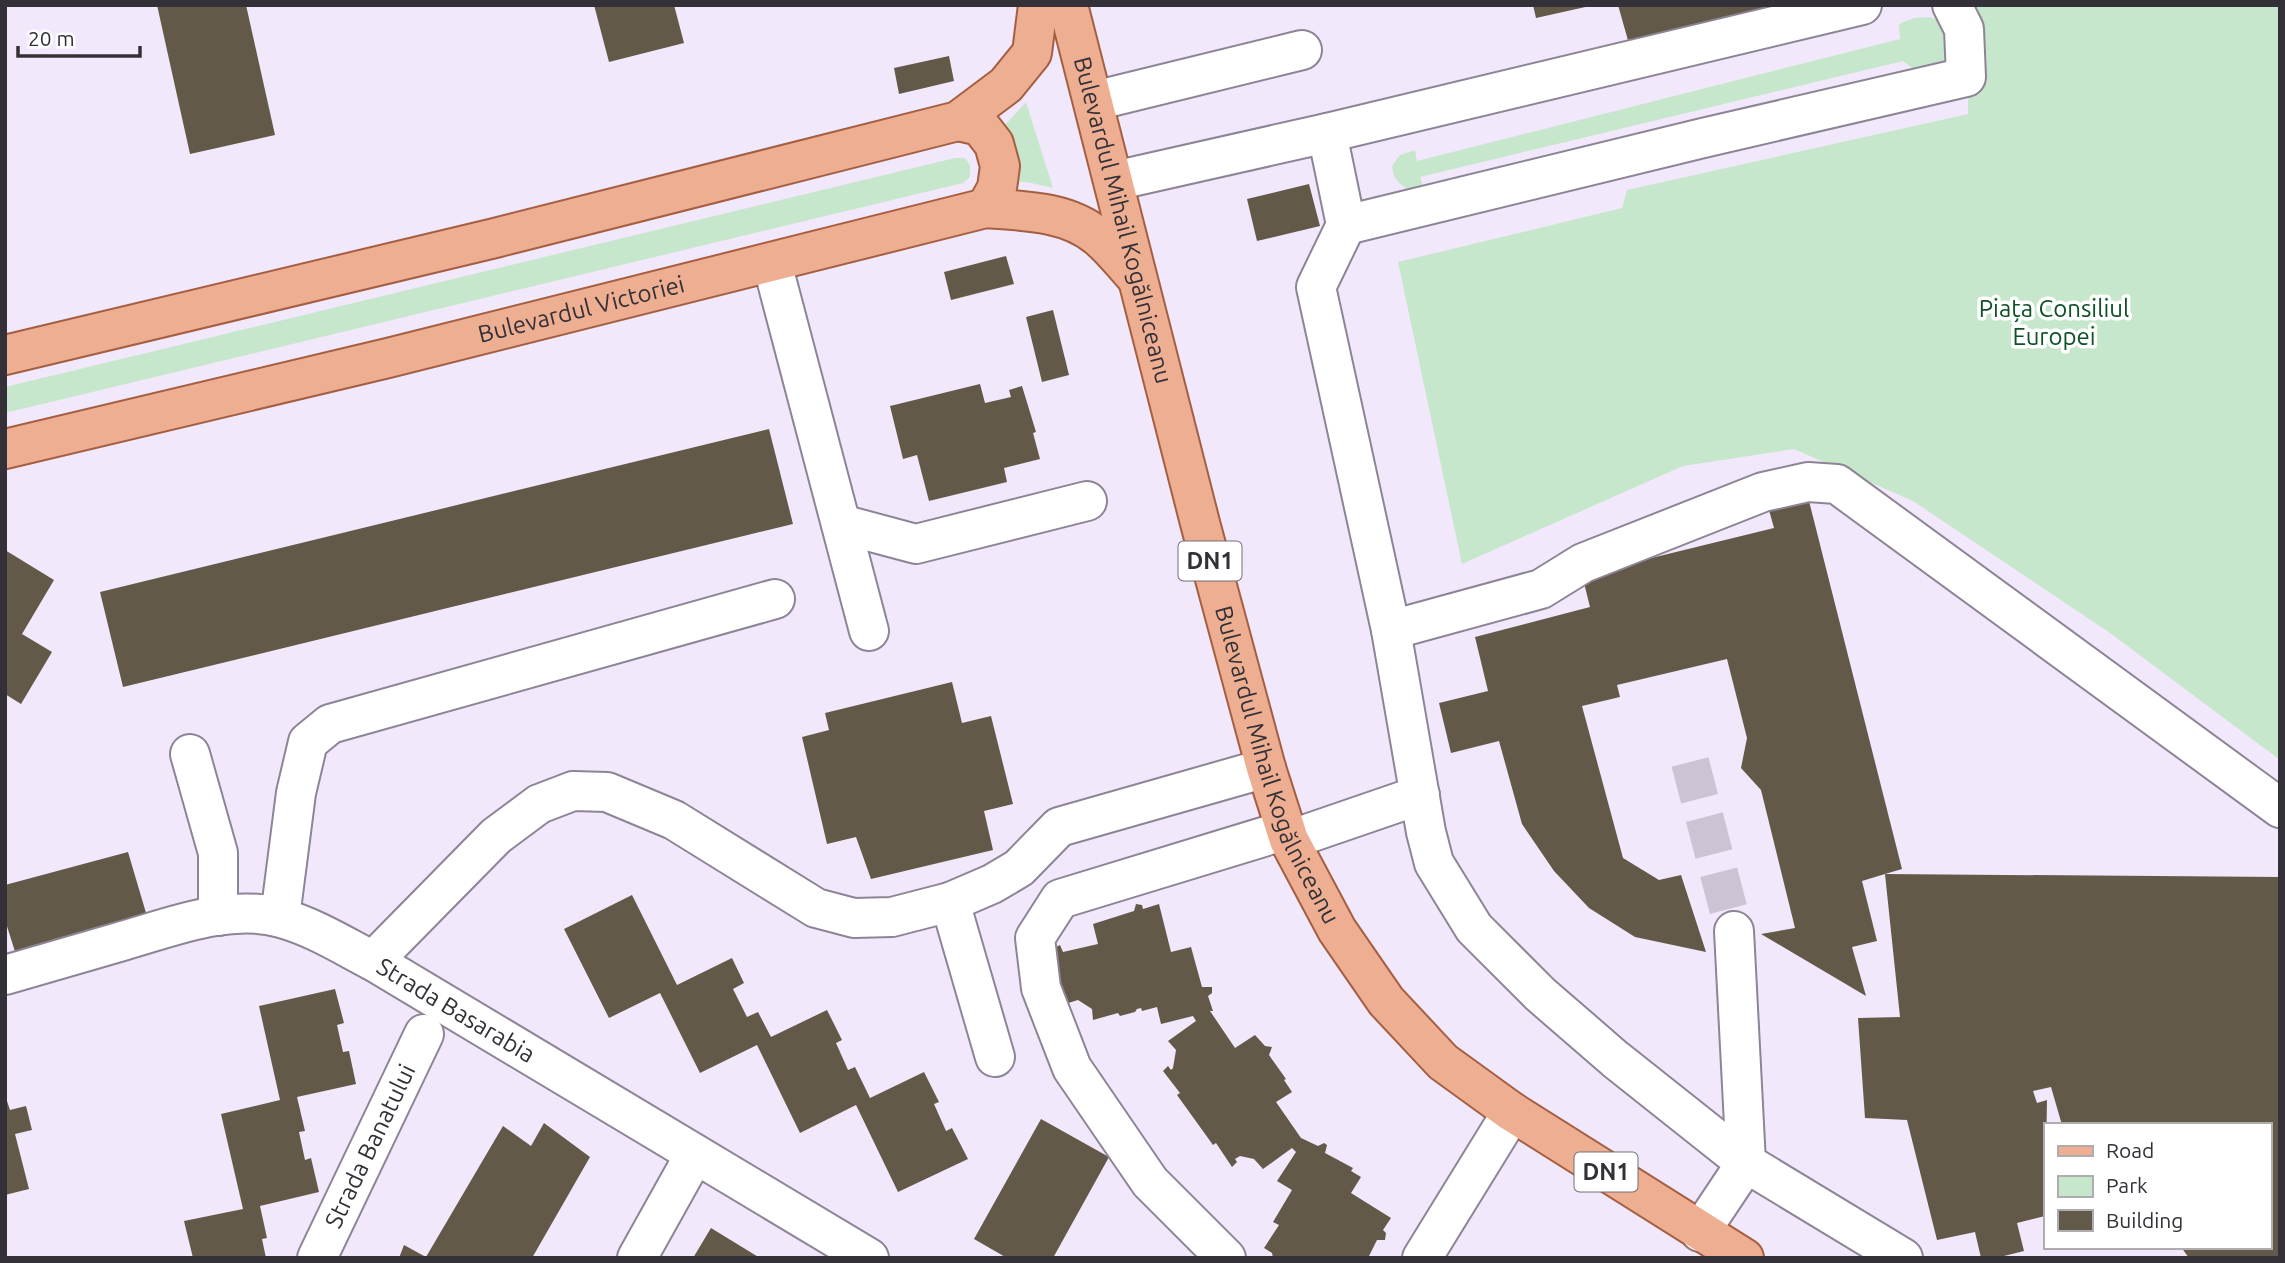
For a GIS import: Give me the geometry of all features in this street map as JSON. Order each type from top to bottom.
[{"type":"main road","points":[[5,355],[495,239],[958,121],[1006,85],[1032,53],[1038,5]]},
{"type":"main road","name":"Bulevardul Mihail Kogălniceanu","points":[[1068,5],[1200,523],[1266,768],[1287,835],[1337,930],[1386,1001],[1443,1062],[1512,1112],[1744,1258]]},
{"type":"main road","points":[[958,121],[980,126],[994,144],[1000,166],[997,188],[986,208]]},
{"type":"main road","name":"Bulevardul Victoriei","points":[[5,449],[388,358],[986,208],[1041,212],[1069,221],[1097,235],[1139,280]]},
{"type":"street","points":[[1114,181],[1862,5]]},
{"type":"street","points":[[1346,225],[1966,77],[1964,29],[1952,5]]},
{"type":"street","points":[[1094,101],[1302,50]]},
{"type":"street","points":[[1327,133],[1346,225],[1316,286],[1391,631],[1434,863],[1474,928],[1540,994],[1593,1041],[1746,1163],[1903,1258]]},
{"type":"street","points":[[772,263],[869,631]]},
{"type":"street","points":[[1391,631],[1541,589],[1583,563],[1763,492],[1808,482],[1837,484],[2280,808]]},
{"type":"street","points":[[841,524],[916,544],[1087,501]]},
{"type":"street","points":[[280,917],[296,793],[308,742],[330,724],[775,599]]},
{"type":"street","points":[[190,754],[218,853],[218,916]]},
{"type":"street","points":[[373,961],[496,836],[539,804],[573,791],[607,792],[674,820],[816,908],[854,918],[892,918],[950,902],[992,884],[1018,868],[1059,827],[1266,768]]},
{"type":"street","points":[[1226,1258],[1150,1182],[1072,1068],[1041,988],[1035,938],[1060,899],[1420,795]]},
{"type":"street","points":[[950,902],[995,1058]]},
{"type":"street","name":"Strada Basarabia","points":[[5,975],[166,928],[218,916],[250,914],[280,917],[314,930],[373,961],[869,1258]]},
{"type":"street","points":[[1700,1232],[1746,1163],[1734,931]]},
{"type":"street","name":"Strada Banatului","points":[[317,1258],[424,1034]]},
{"type":"street","points":[[1422,1258],[1512,1112]]},
{"type":"street","points":[[637,1258],[695,1154]]},
{"type":"green space","name":"Piața Consiliul Europei","points":[[1969,5],[2280,5],[2280,760],[2110,633],[1913,501],[1794,449],[1683,466],[1462,564],[1398,262],[1622,208],[1627,190],[1968,114]]},
{"type":"green space","points":[[1930,17],[1945,23],[1954,62],[1923,76],[1903,61],[1420,177],[1423,187],[1409,190],[1399,183],[1394,174],[1392,166],[1400,155],[1415,150],[1417,161],[1900,39],[1899,24],[1914,18]]},
{"type":"green space","points":[[1026,102],[1053,188],[1007,181],[994,137]]},
{"type":"green space","points":[[955,158],[965,158],[970,165],[970,177],[963,183],[5,413],[5,387]]},
{"type":"building","points":[[157,5],[246,5],[275,135],[190,154]]},
{"type":"building","points":[[594,5],[674,5],[684,43],[609,62]]},
{"type":"building","points":[[1533,5],[1589,5],[1590,6],[1536,18]]},
{"type":"building","points":[[1618,5],[1777,5],[1779,13],[1631,51]]},
{"type":"building","points":[[949,56],[954,81],[899,94],[894,68]]},
{"type":"building","points":[[1309,184],[1320,226],[1257,241],[1247,199]]},
{"type":"building","points":[[1006,256],[1014,284],[951,300],[944,272]]},
{"type":"building","points":[[1053,310],[1069,375],[1042,382],[1026,317]]},
{"type":"building","points":[[980,384],[985,403],[1011,397],[1009,390],[1022,386],[1036,432],[1033,433],[1040,459],[1004,468],[1007,482],[929,501],[917,455],[903,459],[890,406]]},
{"type":"building","points":[[769,429],[793,524],[123,687],[100,592]]},
{"type":"building","points":[[1809,501],[1902,869],[1862,881],[1877,941],[1852,947],[1866,996],[1761,934],[1795,928],[1761,790],[1741,768],[1747,738],[1727,659],[1617,685],[1620,697],[1582,706],[1623,858],[1659,880],[1681,875],[1706,952],[1635,937],[1589,908],[1554,871],[1522,824],[1499,741],[1451,753],[1439,703],[1488,691],[1475,637],[1590,607],[1582,575],[1774,528],[1769,510]]},
{"type":"building","points":[[5,550],[54,580],[22,634],[52,652],[21,704],[5,694]]},
{"type":"building","points":[[952,682],[962,723],[991,716],[1013,804],[984,811],[993,850],[871,879],[856,837],[827,844],[802,737],[829,730],[825,713]]},
{"type":"building","points":[[128,852],[149,923],[18,961],[5,920],[5,885]]},
{"type":"building","points":[[1885,874],[2280,877],[2280,1258],[2189,1258],[2182,1249],[2271,1249],[2271,1123],[2061,1123],[2051,1087],[2033,1091],[2037,1103],[2047,1100],[2047,1123],[2044,1123],[2044,1216],[2017,1223],[2024,1251],[1996,1258],[1981,1258],[1975,1232],[1937,1240],[1907,1120],[1865,1118],[1858,1018],[1900,1017]]},
{"type":"building","points":[[632,895],[677,985],[732,958],[744,983],[733,989],[747,1017],[758,1012],[771,1037],[827,1010],[842,1040],[836,1043],[848,1070],[855,1067],[870,1098],[924,1072],[939,1102],[934,1104],[946,1131],[952,1128],[968,1159],[898,1192],[856,1105],[800,1133],[757,1045],[700,1073],[660,993],[609,1018],[564,929]]},
{"type":"building","points":[[1136,904],[1142,905],[1143,909],[1159,904],[1171,952],[1191,947],[1202,987],[1212,987],[1212,993],[1208,996],[1213,1011],[1210,1011],[1235,1048],[1255,1035],[1265,1046],[1272,1047],[1269,1055],[1292,1092],[1276,1102],[1301,1138],[1318,1146],[1324,1143],[1327,1145],[1325,1153],[1353,1168],[1351,1171],[1361,1177],[1351,1193],[1391,1218],[1383,1230],[1386,1233],[1385,1240],[1377,1240],[1368,1258],[1273,1258],[1272,1253],[1264,1248],[1279,1225],[1273,1222],[1292,1190],[1277,1181],[1296,1152],[1292,1148],[1263,1169],[1254,1159],[1240,1156],[1235,1159],[1237,1162],[1232,1167],[1216,1143],[1213,1145],[1163,1071],[1168,1066],[1171,1070],[1173,1068],[1176,1050],[1168,1041],[1196,1021],[1193,1016],[1161,1024],[1157,1007],[1142,1011],[1141,1008],[1120,1016],[1118,1013],[1093,1020],[1092,1009],[1078,1000],[1065,1004],[1052,952],[1054,948],[1060,945],[1063,952],[1098,944],[1093,924],[1134,911]]},
{"type":"building","points":[[335,989],[344,1023],[337,1025],[343,1052],[349,1051],[356,1084],[297,1097],[305,1131],[299,1132],[305,1160],[311,1158],[319,1192],[260,1206],[267,1238],[262,1239],[266,1258],[193,1258],[184,1221],[243,1209],[221,1114],[280,1100],[259,1006]]},
{"type":"building","points":[[5,1095],[10,1110],[26,1106],[32,1130],[15,1134],[29,1189],[5,1195]]},
{"type":"building","points":[[1041,1119],[1109,1157],[1053,1258],[1007,1258],[974,1239]]},
{"type":"building","points":[[544,1123],[590,1157],[532,1258],[399,1258],[404,1245],[426,1257],[503,1126],[531,1146]]},
{"type":"building","points":[[711,1228],[760,1258],[693,1258]]},
{"type":"tunnel","points":[[1690,762],[1734,931]]}]
